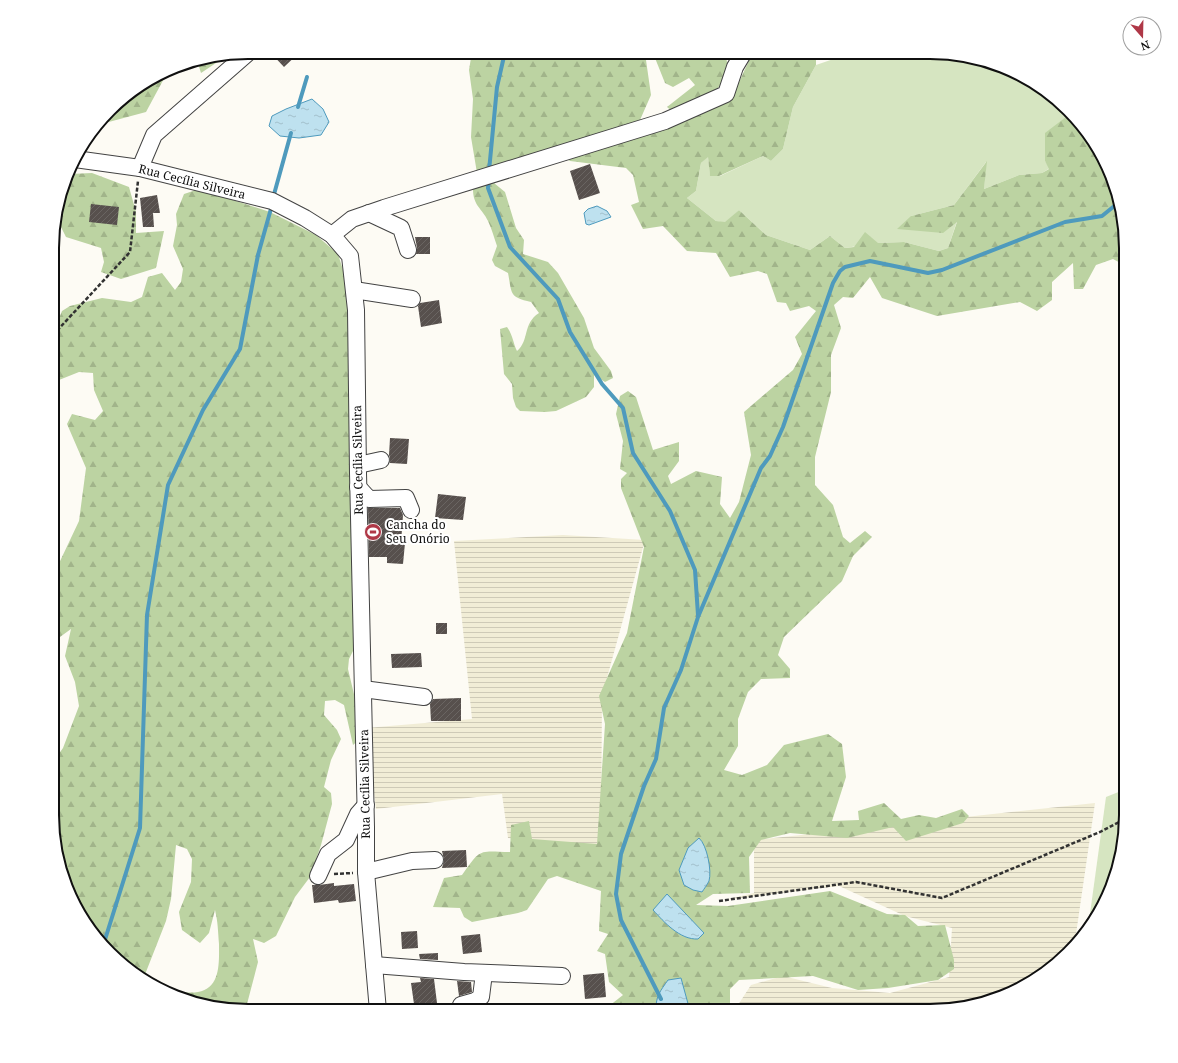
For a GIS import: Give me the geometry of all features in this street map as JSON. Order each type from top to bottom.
[{"type":"street","points":[[140,168],[154,135],[241,59]]},
{"type":"street","points":[[332,235],[352,219],[369,213],[503,170],[665,121],[726,94],[735,67],[740,59]]},
{"type":"street","name":"Rua Cecília Silveira","points":[[81,160],[140,168],[272,201],[305,218],[332,235],[350,256],[356,310],[366,872],[377,1004]]},
{"type":"street","points":[[369,213],[401,228],[408,250]]},
{"type":"street","points":[[354,290],[412,300]]},
{"type":"street","points":[[358,465],[381,460]]},
{"type":"street","points":[[358,487],[369,499],[406,498],[412,510]]},
{"type":"street","points":[[363,689],[424,697]]},
{"type":"street","points":[[318,876],[328,854],[346,840],[358,814],[366,805]]},
{"type":"street","points":[[366,872],[412,861],[435,860]]},
{"type":"street","points":[[374,965],[484,973],[562,976]]},
{"type":"street","points":[[464,1004],[475,1001],[480,997],[484,973]]},
{"type":"path","points":[[59,330],[130,252],[140,168]]},
{"type":"path","points":[[719,901],[856,882],[942,898],[1100,832],[1119,822]]},
{"type":"path","points":[[318,876],[366,872]]},
{"type":"shaded area","points":[[563,535],[645,540],[602,696],[601,846],[508,838],[502,794],[376,809],[366,728],[472,719],[454,541]]},
{"type":"shaded area","points":[[1095,803],[1076,935],[1055,957],[1014,985],[979,998],[942,1004],[739,1004],[751,985],[783,976],[832,988],[890,993],[949,977],[952,928],[905,916],[839,886],[724,900],[754,893],[754,840]]},
{"type":"green space","points":[[471,59],[650,59],[646,60],[651,95],[640,120],[632,125],[477,173],[471,137],[473,99],[469,70]]},
{"type":"green space","points":[[655,59],[726,59],[728,67],[721,84],[712,95],[674,113],[667,107],[695,85],[689,78],[673,87],[665,83]]},
{"type":"green space","points":[[750,59],[816,59],[816,65],[793,107],[783,149],[771,161],[763,156],[719,176],[710,176],[708,157],[701,163],[696,191],[687,198],[716,221],[725,222],[739,210],[766,235],[810,250],[830,236],[845,248],[854,247],[865,232],[878,243],[904,242],[939,251],[948,248],[957,222],[943,233],[897,229],[911,216],[954,205],[987,161],[984,189],[1019,175],[1042,173],[1049,169],[1045,161],[1045,133],[1066,117],[1087,143],[1100,164],[1105,176],[1113,199],[1117,223],[1119,236],[1119,262],[1113,259],[1096,265],[1083,289],[1074,289],[1073,263],[1052,282],[1052,300],[1037,311],[1020,302],[937,316],[882,298],[870,277],[853,298],[843,297],[834,305],[841,328],[831,355],[831,392],[815,457],[815,485],[833,505],[843,537],[850,543],[865,531],[872,537],[853,556],[842,581],[784,637],[778,655],[790,669],[790,678],[761,679],[748,692],[738,719],[738,746],[724,770],[742,775],[767,765],[784,745],[828,734],[842,744],[846,777],[832,821],[859,820],[858,811],[884,803],[901,819],[919,815],[936,818],[962,809],[969,816],[963,823],[906,841],[893,827],[847,838],[790,833],[761,840],[749,857],[750,893],[713,894],[696,905],[728,906],[830,891],[887,914],[905,915],[918,926],[945,925],[954,960],[954,969],[938,980],[888,988],[858,990],[813,976],[739,980],[730,989],[730,1004],[612,1004],[623,995],[609,982],[605,954],[597,951],[608,934],[599,931],[601,891],[557,876],[548,879],[527,910],[518,913],[472,922],[464,917],[460,908],[433,907],[444,878],[462,875],[473,860],[481,853],[492,851],[510,852],[511,825],[529,821],[532,839],[597,844],[605,724],[599,696],[627,633],[644,547],[621,488],[621,479],[627,473],[620,469],[623,441],[616,414],[620,396],[628,391],[636,397],[653,450],[679,442],[679,461],[668,476],[671,484],[696,471],[722,477],[720,504],[730,518],[739,502],[751,455],[744,412],[793,370],[802,354],[795,337],[816,311],[809,306],[790,311],[786,303],[777,302],[767,274],[758,271],[730,277],[716,253],[687,251],[663,226],[643,229],[631,205],[639,202],[633,175],[626,168],[570,161],[563,157],[733,95]]},
{"type":"green space","points":[[834,59],[942,59],[979,65],[1014,78],[1035,91],[1064,114],[1082,135],[1066,117],[1045,161],[1050,168],[1042,173],[1019,175],[984,189],[986,162],[954,205],[911,216],[957,221],[948,248],[939,251],[904,242],[878,243],[845,248],[830,236],[810,250],[766,235],[739,210],[725,223],[716,221],[687,198],[696,191],[701,163],[708,156],[710,175],[720,176],[763,156],[771,161],[783,149],[793,107],[816,65]]},
{"type":"green space","points":[[218,62],[201,73],[199,65]]},
{"type":"green space","points":[[164,78],[146,112],[106,123],[133,98]]},
{"type":"green space","points":[[92,173],[129,187],[136,212],[136,233],[164,231],[156,268],[121,279],[101,272],[104,262],[101,248],[66,237],[61,226],[65,199],[74,174]]},
{"type":"green space","points":[[494,183],[505,192],[516,228],[524,240],[523,254],[548,262],[558,273],[584,318],[594,348],[611,371],[613,378],[605,382],[594,375],[594,387],[586,397],[556,411],[520,411],[516,407],[513,398],[512,384],[504,374],[500,329],[507,327],[511,333],[517,351],[524,342],[530,322],[539,313],[531,302],[519,298],[513,294],[508,273],[495,266],[492,260],[497,246],[488,221],[474,199],[473,189],[480,185]]},
{"type":"green space","points":[[199,189],[270,212],[316,235],[338,254],[348,286],[360,637],[349,659],[348,669],[362,728],[361,738],[353,745],[344,705],[335,700],[325,701],[324,715],[337,730],[341,739],[331,760],[324,787],[331,793],[332,804],[321,845],[310,877],[295,897],[276,936],[264,943],[253,939],[258,962],[247,1004],[236,1004],[199,998],[180,991],[198,992],[206,990],[215,980],[219,959],[219,944],[215,910],[209,933],[200,943],[182,930],[179,912],[191,882],[192,859],[187,849],[176,845],[171,899],[166,921],[145,974],[114,949],[84,910],[73,887],[65,864],[59,827],[59,754],[63,748],[79,706],[75,682],[65,656],[71,629],[59,638],[59,563],[79,521],[86,468],[67,424],[72,414],[95,420],[103,411],[94,390],[93,373],[79,372],[59,380],[59,318],[62,311],[70,306],[102,298],[131,302],[142,297],[148,277],[162,273],[175,290],[181,282],[183,269],[173,246],[177,225],[176,214],[184,194]]},
{"type":"green space","points":[[1119,792],[1119,827],[1113,864],[1100,899],[1090,916],[1106,797]]},
{"type":"water","points":[[312,99],[323,109],[329,122],[321,135],[299,138],[280,136],[269,126],[272,116]]},
{"type":"water","points":[[597,206],[607,211],[611,217],[589,225],[586,224],[584,213],[588,209]]},
{"type":"water","points":[[699,838],[702,841],[708,858],[710,871],[709,881],[702,892],[693,890],[684,885],[679,870],[688,848]]},
{"type":"water","points":[[667,894],[704,933],[698,939],[685,937],[667,925],[653,910]]},
{"type":"water","points":[[681,978],[688,1004],[656,1004],[657,998],[668,980]]},
{"type":"building","points":[[277,59],[293,59],[284,67]]},
{"type":"building","points":[[590,164],[600,193],[579,200],[570,171]]},
{"type":"building","points":[[157,195],[160,213],[153,213],[154,227],[143,227],[140,198]]},
{"type":"building","points":[[91,204],[119,207],[117,225],[89,222]]},
{"type":"building","points":[[415,237],[430,237],[430,254],[416,254],[417,248]]},
{"type":"building","points":[[439,300],[442,323],[421,327],[418,306],[420,303]]},
{"type":"building","points":[[390,438],[409,439],[407,464],[390,463]]},
{"type":"building","points":[[438,494],[466,497],[463,520],[435,518]]},
{"type":"building","points":[[368,508],[400,508],[403,515],[401,543],[405,543],[403,564],[387,563],[387,557],[369,557]]},
{"type":"building","points":[[436,623],[447,623],[447,634],[436,634]]},
{"type":"building","points":[[421,653],[422,667],[392,668],[391,654]]},
{"type":"building","points":[[461,698],[461,721],[431,721],[430,704],[433,699]]},
{"type":"building","points":[[466,850],[467,867],[442,868],[444,860],[442,851]]},
{"type":"building","points":[[334,883],[334,886],[354,884],[356,901],[339,903],[338,900],[314,903],[312,885]]},
{"type":"building","points":[[417,931],[418,948],[402,949],[401,932]]},
{"type":"building","points":[[480,934],[482,952],[463,954],[461,936]]},
{"type":"building","points":[[438,953],[438,960],[420,959],[419,954]]},
{"type":"building","points":[[604,973],[606,997],[585,999],[583,975]]},
{"type":"building","points":[[420,978],[434,979],[437,1004],[414,1004],[411,983],[421,982]]},
{"type":"building","points":[[457,981],[471,982],[472,992],[459,996]]},
{"type":"waterway","points":[[489,171],[497,87],[503,59]]},
{"type":"waterway","points":[[298,107],[307,77]]},
{"type":"waterway","points":[[273,198],[291,133]]},
{"type":"waterway","points":[[489,179],[488,188],[510,247],[558,299],[570,332],[602,384],[623,408],[633,453],[670,511],[695,570],[698,615]]},
{"type":"waterway","points":[[105,939],[140,828],[147,615],[168,485],[203,410],[240,349],[258,255],[272,205]]},
{"type":"waterway","points":[[661,999],[621,920],[616,894],[621,854],[644,786],[656,759],[664,708],[681,670],[698,617],[761,468],[770,456],[783,427],[833,283],[840,271],[845,267],[870,261],[928,273],[942,270],[1065,222],[1102,216],[1114,206]]},
{"type":"place","name":"Cancha do Seu Onório","points":[[373,532]]}]
